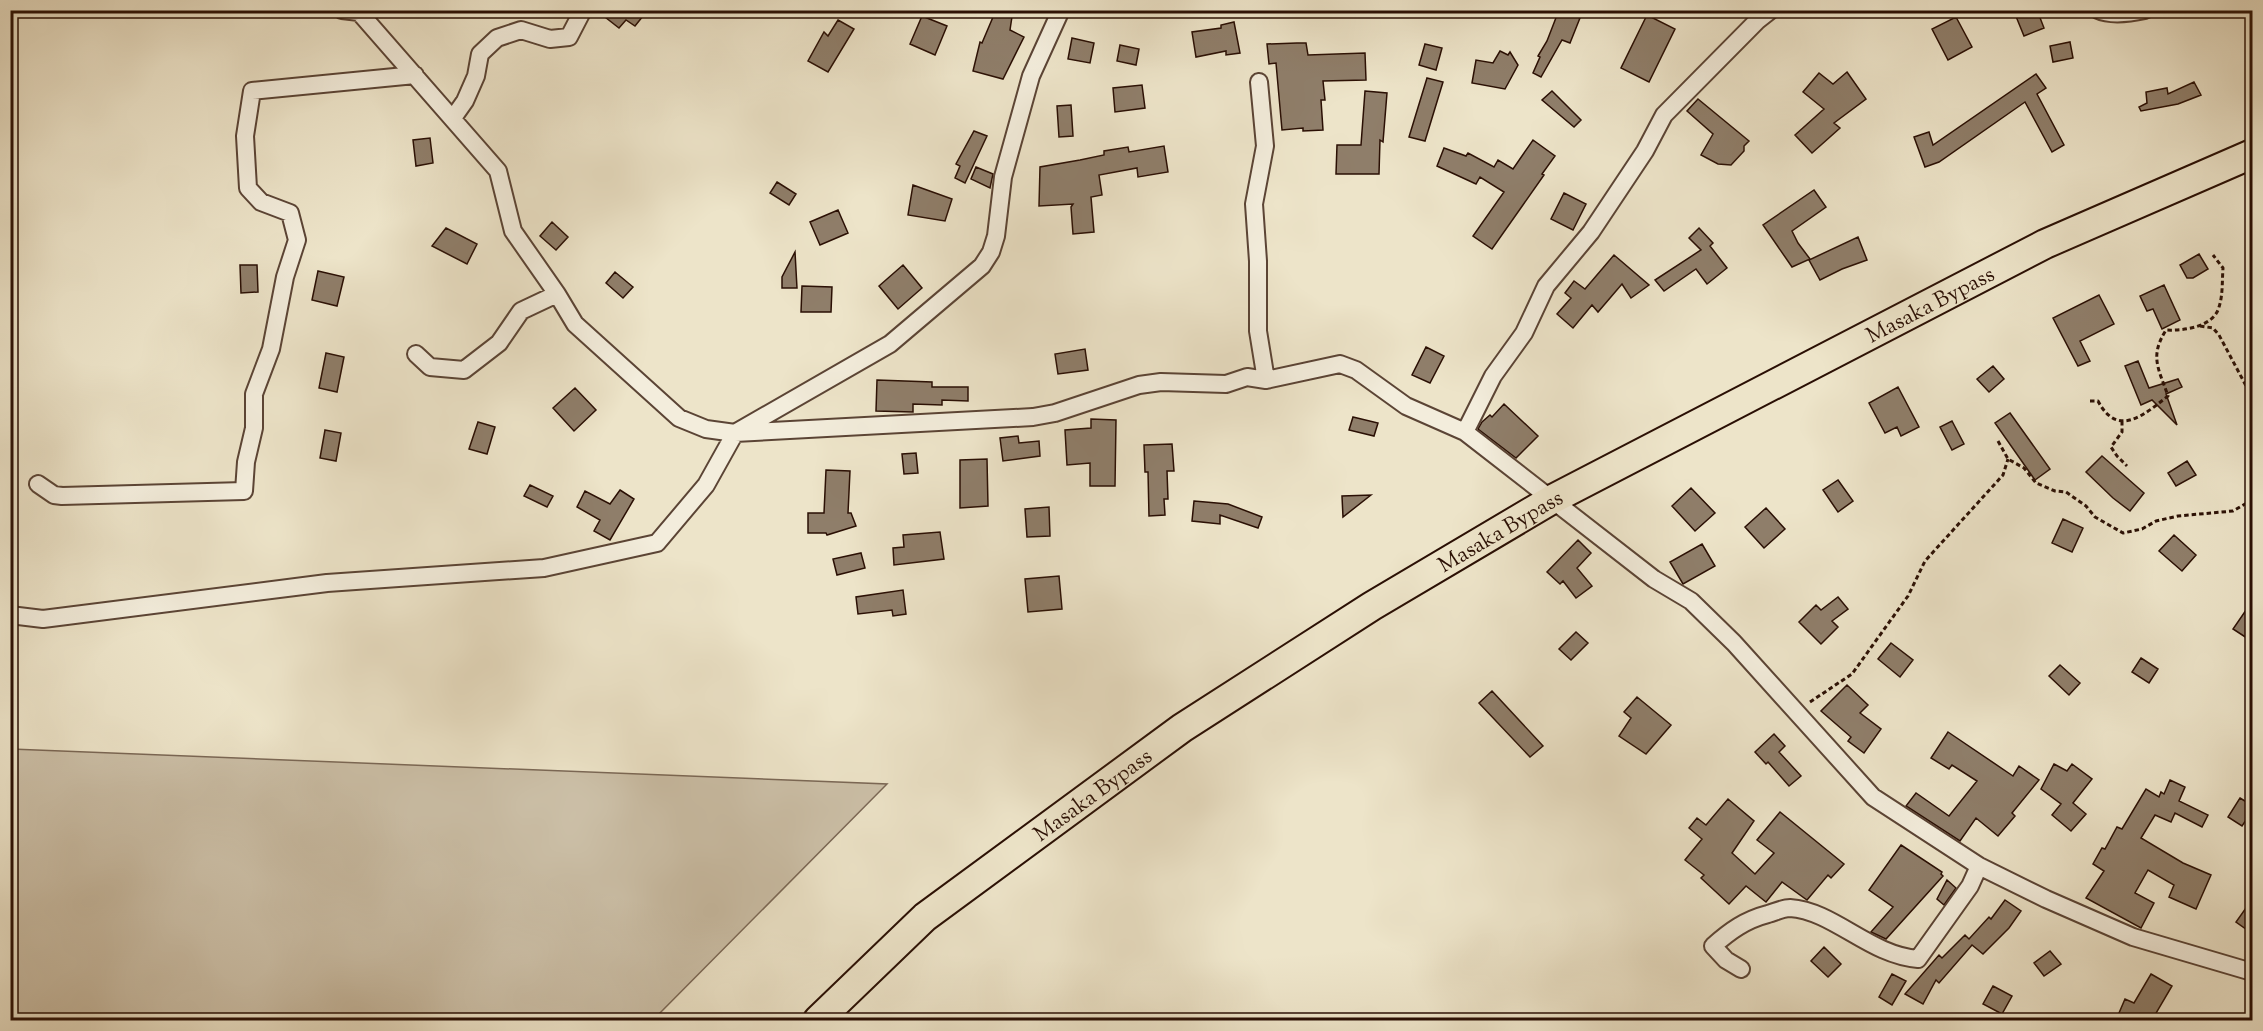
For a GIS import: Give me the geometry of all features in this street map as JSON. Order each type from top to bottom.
[{"type":"highway","name":"Masaka Bypass","points":[[818,1020],[926,917],[1182,728],[1372,606],[1551,500],[2045,244],[2253,154]]},
{"type":"street","points":[[453,118],[465,101],[476,76],[480,54],[497,38],[521,30],[550,39],[568,37],[583,10]]},
{"type":"street","points":[[10,615],[43,619],[327,583],[544,568],[657,543],[706,485],[735,434],[890,344],[982,266],[991,252],[996,237],[1003,177],[1031,76],[1061,10]]},
{"type":"street","points":[[1465,432],[1493,376],[1524,333],[1546,286],[1591,232],[1646,151],[1664,115],[1757,21],[1771,10]]},
{"type":"street","points":[[2098,10],[2113,13],[2145,10]]},
{"type":"street","points":[[354,11],[415,75],[498,171],[513,231],[558,294],[575,324],[679,418],[705,429],[735,434],[1033,417],[1055,413],[1139,385],[1161,382],[1226,384],[1247,376],[1266,380],[1340,364],[1356,370],[1407,405],[1465,432],[1654,579],[1691,601],[1734,643],[1873,797],[1979,866],[2046,899],[2133,937],[2253,972]]},
{"type":"street","points":[[38,484],[54,495],[62,496],[244,491],[246,462],[254,428],[254,394],[271,349],[285,277],[297,240],[290,213],[261,202],[248,188],[245,136],[252,91],[415,75]]},
{"type":"street","points":[[1259,82],[1265,146],[1254,204],[1258,261],[1258,331],[1266,380]]},
{"type":"street","points":[[416,354],[430,367],[464,370],[499,343],[521,311],[558,294]]},
{"type":"street","points":[[1741,969],[1726,960],[1713,946],[1736,926],[1755,917],[1788,908],[1804,910],[1824,918],[1874,947],[1904,958],[1918,959],[1970,886],[1979,866]]},
{"type":"path","points":[[2090,401],[2098,401],[2111,417],[2128,422],[2138,418],[2168,396],[2161,373],[2156,367],[2158,343],[2166,330],[2178,331],[2204,324],[2219,309],[2223,268],[2213,255]]},
{"type":"path","points":[[2198,326],[2213,328],[2219,335],[2253,397]]},
{"type":"path","points":[[2122,421],[2122,432],[2111,447],[2127,466]]},
{"type":"path","points":[[1998,441],[2008,459],[2024,468],[2036,483],[2055,491],[2066,492],[2085,506],[2095,517],[2123,533],[2178,516],[2233,511],[2253,500]]},
{"type":"path","points":[[1815,699],[1852,674],[1908,596],[1926,561],[2003,475],[2008,459]]},
{"type":"shaded area","points":[[11,749],[887,784],[653,1020],[11,1020]]},
{"type":"building","points":[[596,10],[636,10],[643,16],[635,26],[626,20],[619,28]]},
{"type":"building","points":[[996,10],[1013,10],[1010,30],[1024,37],[1003,79],[973,71],[980,42],[982,43]]},
{"type":"building","points":[[1559,10],[1580,18],[1570,43],[1562,40],[1541,77],[1533,73],[1540,57],[1538,56],[1547,41]]},
{"type":"building","points":[[2024,10],[2037,10],[2044,28],[2024,36],[2015,14]]},
{"type":"building","points":[[1647,15],[1675,29],[1649,82],[1621,68]]},
{"type":"building","points":[[922,16],[947,26],[935,55],[910,44]]},
{"type":"building","points":[[1956,17],[1972,47],[1948,60],[1932,29]]},
{"type":"building","points":[[838,20],[854,29],[828,72],[808,61],[824,32],[828,36]]},
{"type":"building","points":[[1234,22],[1240,53],[1226,55],[1226,51],[1196,57],[1192,32],[1221,28],[1221,25]]},
{"type":"building","points":[[1072,38],[1094,43],[1090,63],[1068,59]]},
{"type":"building","points":[[2070,42],[2073,58],[2053,62],[2050,46]]},
{"type":"building","points":[[1306,43],[1308,55],[1365,53],[1366,80],[1323,81],[1325,100],[1321,100],[1323,130],[1303,131],[1303,128],[1282,130],[1276,63],[1269,64],[1267,44]]},
{"type":"building","points":[[1425,44],[1442,48],[1436,70],[1419,65]]},
{"type":"building","points":[[1120,45],[1139,49],[1136,65],[1117,61]]},
{"type":"building","points":[[1500,51],[1508,55],[1510,52],[1518,65],[1505,89],[1472,83],[1476,60],[1493,63]]},
{"type":"building","points":[[1847,72],[1866,99],[1834,123],[1840,128],[1812,153],[1795,135],[1824,109],[1803,92],[1819,73],[1833,84]]},
{"type":"building","points":[[2036,74],[2046,88],[2037,94],[2064,145],[2052,152],[2025,102],[1939,162],[1925,167],[1914,137],[1929,132],[1933,145]]},
{"type":"building","points":[[1427,78],[1443,82],[1425,141],[1409,137]]},
{"type":"building","points":[[2194,82],[2201,95],[2178,104],[2141,111],[2139,107],[2147,103],[2146,92],[2167,88],[2168,94]]},
{"type":"building","points":[[1142,85],[1145,108],[1115,112],[1113,88]]},
{"type":"building","points":[[1365,91],[1387,93],[1383,142],[1380,140],[1379,174],[1336,174],[1337,145],[1361,145]]},
{"type":"building","points":[[1552,91],[1581,120],[1574,127],[1542,100]]},
{"type":"building","points":[[1698,99],[1749,141],[1744,146],[1744,151],[1731,165],[1718,164],[1701,155],[1713,134],[1687,111]]},
{"type":"building","points":[[1071,105],[1073,136],[1059,137],[1057,106]]},
{"type":"building","points":[[974,131],[987,136],[965,183],[955,178],[960,166],[956,164]]},
{"type":"building","points":[[430,138],[433,163],[416,166],[413,140]]},
{"type":"building","points":[[1533,140],[1555,156],[1492,249],[1473,236],[1504,192],[1480,177],[1476,184],[1437,166],[1444,148],[1466,156],[1468,153],[1494,167],[1498,160],[1513,169]]},
{"type":"building","points":[[1164,146],[1168,172],[1138,177],[1137,168],[1099,175],[1102,195],[1091,197],[1094,232],[1073,234],[1071,207],[1073,204],[1039,206],[1040,167],[1104,155],[1104,151],[1128,147],[1129,152]]},
{"type":"building","points":[[976,167],[993,174],[990,188],[971,179]]},
{"type":"building","points":[[777,182],[796,194],[789,205],[770,193]]},
{"type":"building","points":[[913,185],[952,199],[945,221],[908,215]]},
{"type":"building","points":[[1814,190],[1826,207],[1792,231],[1810,259],[1792,267],[1763,225]]},
{"type":"building","points":[[1564,193],[1586,204],[1573,230],[1551,219]]},
{"type":"building","points":[[838,210],[848,233],[820,245],[810,222]]},
{"type":"building","points":[[552,222],[568,237],[556,250],[540,236]]},
{"type":"building","points":[[446,228],[477,244],[467,264],[432,246]]},
{"type":"building","points":[[1699,228],[1713,243],[1710,246],[1727,268],[1707,284],[1696,269],[1664,291],[1655,280],[1701,250],[1689,238]]},
{"type":"building","points":[[1858,237],[1867,260],[1820,280],[1809,260]]},
{"type":"building","points":[[795,252],[797,288],[782,288],[782,277]]},
{"type":"building","points":[[2199,254],[2208,269],[2193,278],[2187,278],[2180,265]]},
{"type":"building","points":[[1614,255],[1649,285],[1631,298],[1622,284],[1598,312],[1592,305],[1573,328],[1557,314],[1571,298],[1565,293],[1574,281],[1585,289]]},
{"type":"building","points":[[240,265],[257,265],[258,292],[241,293]]},
{"type":"building","points":[[903,265],[922,288],[898,309],[879,286]]},
{"type":"building","points":[[318,271],[344,277],[337,306],[312,300]]},
{"type":"building","points":[[615,272],[633,287],[623,298],[606,283]]},
{"type":"building","points":[[2164,285],[2180,320],[2162,329],[2153,309],[2147,311],[2140,296]]},
{"type":"building","points":[[802,286],[832,287],[831,312],[801,312]]},
{"type":"building","points":[[2099,295],[2114,324],[2080,341],[2090,361],[2078,366],[2053,318]]},
{"type":"building","points":[[1426,347],[1444,356],[1430,383],[1412,375]]},
{"type":"building","points":[[1085,349],[1088,370],[1058,374],[1055,354]]},
{"type":"building","points":[[326,353],[344,357],[337,392],[319,388]]},
{"type":"building","points":[[2138,361],[2149,388],[2178,379],[2182,387],[2166,394],[2177,425],[2152,400],[2141,405],[2125,366]]},
{"type":"building","points":[[1993,366],[2004,379],[1989,392],[1977,379]]},
{"type":"building","points":[[877,380],[932,382],[932,387],[968,387],[968,401],[942,400],[942,405],[913,404],[913,412],[876,411]]},
{"type":"building","points":[[1898,387],[1919,427],[1901,436],[1897,427],[1885,433],[1869,403]]},
{"type":"building","points":[[575,388],[596,410],[574,431],[553,408]]},
{"type":"building","points":[[1504,404],[1538,436],[1516,458],[1478,429],[1482,422],[1490,415],[1492,417]]},
{"type":"building","points":[[2010,413],[2050,469],[2035,480],[1995,423]]},
{"type":"building","points":[[1353,417],[1378,423],[1374,436],[1349,430]]},
{"type":"building","points":[[1091,419],[1116,420],[1115,486],[1090,486],[1090,463],[1067,465],[1065,430],[1091,428]]},
{"type":"building","points":[[1952,421],[1964,444],[1952,450],[1940,427]]},
{"type":"building","points":[[478,422],[495,427],[487,454],[469,449]]},
{"type":"building","points":[[325,430],[341,433],[336,461],[320,458]]},
{"type":"building","points":[[1018,436],[1019,443],[1039,441],[1040,456],[1003,461],[1000,438]]},
{"type":"building","points":[[1172,444],[1174,471],[1167,471],[1168,499],[1164,499],[1165,515],[1149,516],[1148,472],[1145,472],[1144,445]]},
{"type":"building","points":[[916,453],[918,473],[904,474],[902,454]]},
{"type":"building","points":[[2102,456],[2144,493],[2130,511],[2086,472]]},
{"type":"building","points":[[987,459],[988,506],[960,508],[960,460]]},
{"type":"building","points":[[2187,461],[2196,475],[2176,486],[2168,473]]},
{"type":"building","points":[[826,470],[850,471],[848,513],[851,513],[856,526],[827,535],[826,533],[808,533],[808,513],[824,513]]},
{"type":"building","points":[[1838,480],[1853,501],[1838,512],[1823,490]]},
{"type":"building","points":[[530,485],[553,496],[547,507],[524,496]]},
{"type":"building","points":[[1691,488],[1715,513],[1695,531],[1672,506]]},
{"type":"building","points":[[620,490],[634,499],[610,540],[594,531],[600,520],[577,507],[585,491],[610,504]]},
{"type":"building","points":[[1371,495],[1343,517],[1342,496]]},
{"type":"building","points":[[1194,501],[1228,504],[1262,517],[1258,528],[1220,515],[1220,524],[1192,521]]},
{"type":"building","points":[[1049,507],[1050,536],[1027,537],[1025,509]]},
{"type":"building","points":[[1766,508],[1785,529],[1764,548],[1745,527]]},
{"type":"building","points":[[2063,519],[2083,528],[2072,552],[2052,543]]},
{"type":"building","points":[[940,532],[944,559],[894,565],[893,548],[904,547],[903,535]]},
{"type":"building","points":[[2174,535],[2196,555],[2182,571],[2159,551]]},
{"type":"building","points":[[1578,540],[1591,553],[1577,568],[1592,586],[1576,598],[1563,581],[1560,584],[1547,572]]},
{"type":"building","points":[[1702,544],[1715,566],[1683,584],[1670,562]]},
{"type":"building","points":[[861,553],[865,568],[837,575],[833,559]]},
{"type":"building","points":[[1059,576],[1062,609],[1028,612],[1025,579]]},
{"type":"building","points":[[903,590],[906,614],[893,616],[892,610],[858,614],[856,597]]},
{"type":"building","points":[[1838,597],[1848,609],[1832,621],[1838,627],[1821,644],[1799,622],[1816,605],[1821,610]]},
{"type":"building","points":[[2253,600],[2253,642],[2233,629]]},
{"type":"building","points":[[1576,632],[1588,643],[1571,660],[1559,649]]},
{"type":"building","points":[[1891,643],[1913,660],[1900,677],[1878,659]]},
{"type":"building","points":[[2141,658],[2158,669],[2149,683],[2132,672]]},
{"type":"building","points":[[2060,665],[2080,683],[2069,695],[2049,676]]},
{"type":"building","points":[[1847,685],[1868,705],[1860,713],[1881,729],[1864,753],[1848,741],[1851,737],[1821,711]]},
{"type":"building","points":[[1492,691],[1543,746],[1530,757],[1479,703]]},
{"type":"building","points":[[1637,697],[1671,725],[1646,754],[1619,736],[1631,718],[1624,712]]},
{"type":"building","points":[[1948,732],[2013,776],[2019,766],[2039,780],[2012,813],[2015,816],[1998,836],[1976,818],[1960,841],[1906,806],[1916,793],[1949,816],[1977,781],[1952,765],[1949,769],[1931,758]]},
{"type":"building","points":[[1774,734],[1785,746],[1779,752],[1801,776],[1789,786],[1768,762],[1766,764],[1755,752]]},
{"type":"building","points":[[2054,764],[2067,771],[2072,764],[2092,779],[2073,803],[2086,814],[2071,831],[2052,815],[2061,804],[2041,789]]},
{"type":"building","points":[[2170,780],[2185,787],[2179,801],[2208,815],[2202,827],[2175,813],[2171,822],[2155,815],[2141,838],[2183,863],[2211,875],[2196,909],[2169,897],[2174,885],[2148,870],[2135,893],[2154,903],[2141,928],[2086,898],[2104,871],[2093,864],[2102,848],[2105,849],[2117,827],[2122,829],[2146,789],[2159,797],[2161,792],[2164,794]]},
{"type":"building","points":[[2240,798],[2253,806],[2253,810],[2242,826],[2228,817]]},
{"type":"building","points":[[1728,799],[1754,821],[1732,853],[1755,874],[1774,853],[1757,840],[1780,812],[1844,864],[1831,878],[1828,875],[1807,900],[1782,882],[1766,902],[1746,886],[1729,904],[1701,878],[1704,875],[1685,860],[1702,839],[1689,828],[1697,818],[1706,825]]},
{"type":"building","points":[[1901,845],[1942,872],[1943,876],[1886,939],[1871,932],[1893,907],[1869,890]]},
{"type":"building","points":[[1947,880],[1956,888],[1944,905],[1937,899]]},
{"type":"building","points":[[2253,898],[2253,934],[2236,922]]},
{"type":"building","points":[[2005,900],[2021,911],[2009,928],[1983,954],[1972,945],[1939,983],[1936,980],[1923,1004],[1905,994],[1939,955],[1942,958],[1965,935],[1969,939],[1989,917],[1991,919]]},
{"type":"building","points":[[1824,947],[1841,964],[1828,977],[1811,961]]},
{"type":"building","points":[[2050,951],[2061,964],[2044,976],[2034,963]]},
{"type":"building","points":[[1892,974],[1906,981],[1892,1005],[1879,997]]},
{"type":"building","points":[[2151,974],[2172,986],[2152,1020],[2116,1020],[2125,999],[2134,1003]]},
{"type":"building","points":[[1993,986],[2012,996],[2002,1014],[1983,1004]]}]
